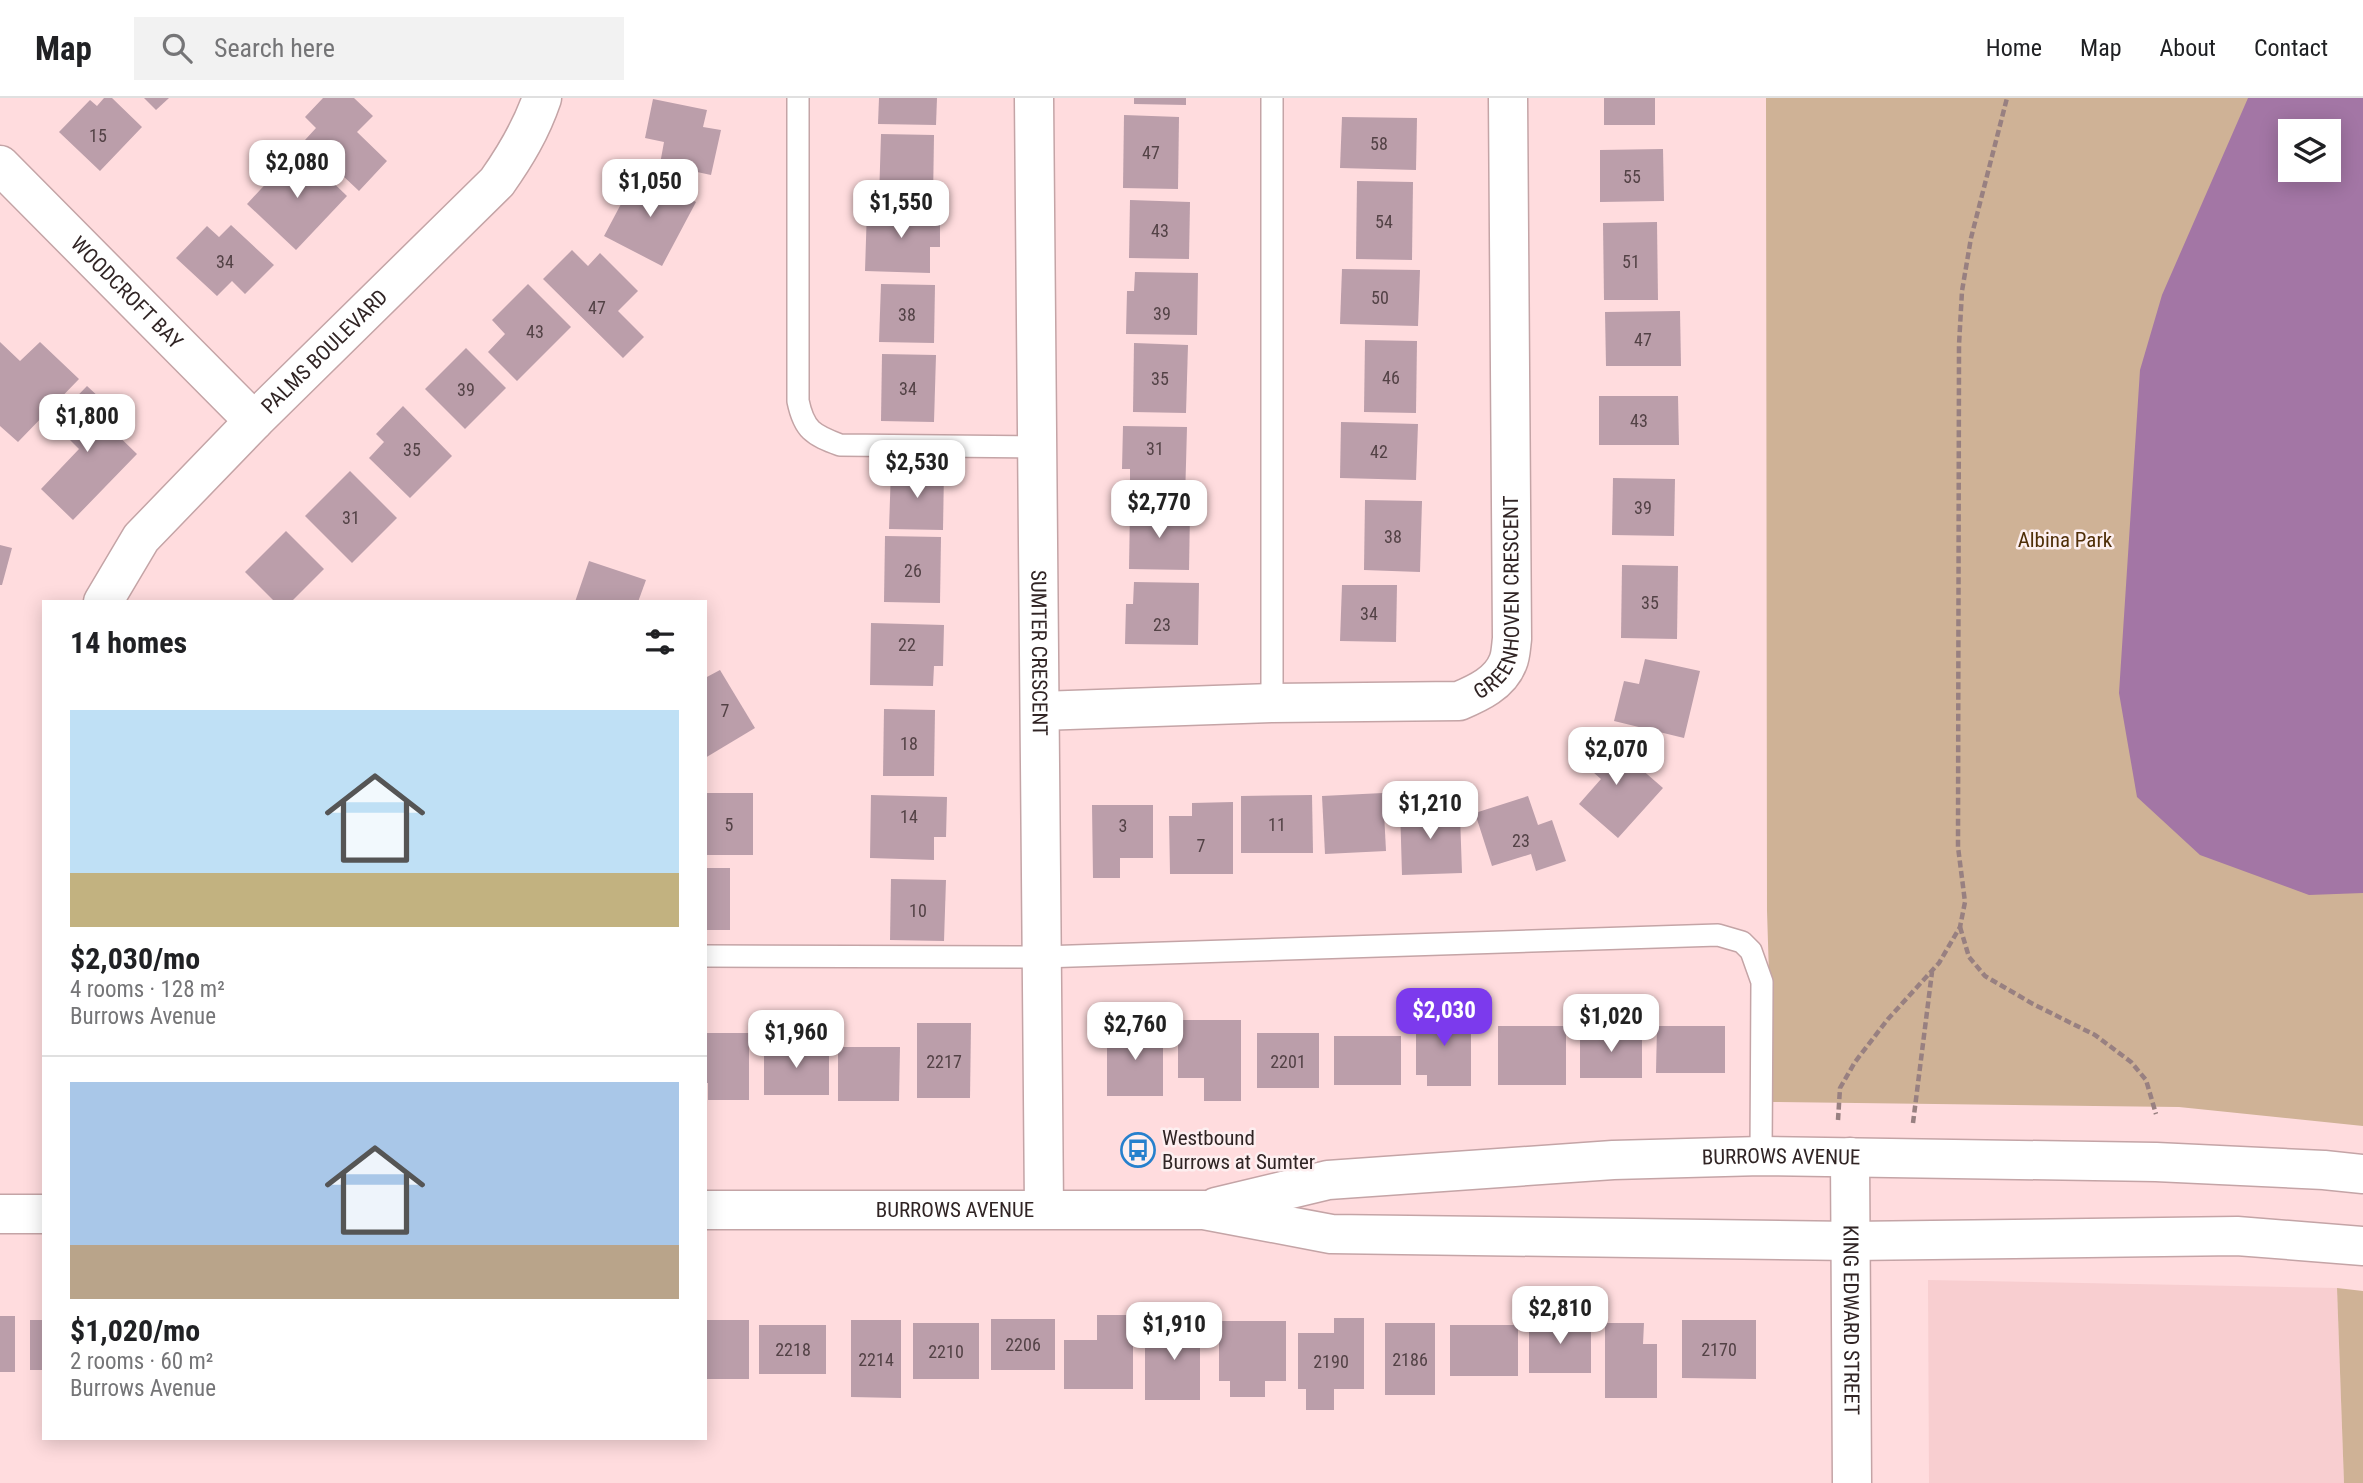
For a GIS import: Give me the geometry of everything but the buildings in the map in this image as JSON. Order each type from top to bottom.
[{"type":"street","name":"PALMS BOULEVARD","points":[[104,600],[141,538],[254,421],[497,183],[533,125],[542,98]]},
{"type":"street","name":"SUMTER CRESCENT","points":[[1034,98],[1044,1208]]},
{"type":"street","name":"GREENHOVEN CRESCENT","points":[[1040,711],[1459,701],[1482,691],[1497,679],[1508,662],[1512,639],[1508,98]]},
{"type":"street","name":"WOODCROFT BAY","points":[[0,165],[254,421]]},
{"type":"street","name":"BURROWS AVENUE","points":[[1204,1210],[1328,1180],[1613,1160],[1761,1156],[2156,1162],[2363,1174]]},
{"type":"street","name":"KING EDWARD STREET","points":[[1850,1157],[1852,1483]]},
{"type":"street","name":"BURROWS AVENUE","points":[[707,1210],[1204,1210],[1331,1234],[1851,1241],[2237,1236],[2363,1246]]},
{"type":"street","points":[[0,1214],[42,1214]]},
{"type":"lane","points":[[798,98],[798,401],[802,421],[817,437],[840,445],[1037,447]]},
{"type":"lane","points":[[1272,98],[1272,704]]},
{"type":"lane","points":[[707,956],[1042,957],[1718,935],[1742,942],[1751,951],[1762,982],[1761,1156]]},
{"type":"path","points":[[1850,1157],[1838,1123],[1840,1088],[1871,1041],[1932,971],[1960,927],[1965,902],[1958,847],[1959,345],[1962,291],[1971,238],[2007,98]]},
{"type":"path","points":[[1960,927],[1969,957],[1984,976],[2095,1035],[2131,1062],[2146,1080],[2156,1114]]},
{"type":"path","points":[[1914,1158],[1913,1117],[1932,971]]},
{"type":"shaded area","points":[[2248,98],[2363,98],[2363,893],[2309,895],[2200,855],[2137,797],[2119,693],[2140,370],[2162,295]]},
{"type":"shaded area","points":[[1928,1280],[2337,1288],[2344,1483],[1929,1483]]},
{"type":"green space","name":"Albina Park","points":[[1766,98],[2363,98],[2363,1126],[2179,1107],[1773,1102],[1767,911]]},
{"type":"green space","points":[[2337,1288],[2363,1291],[2363,1483],[2344,1483]]},
{"type":"place","name":"Westbound Burrows at Sumter","points":[[1138,1150]]}]
